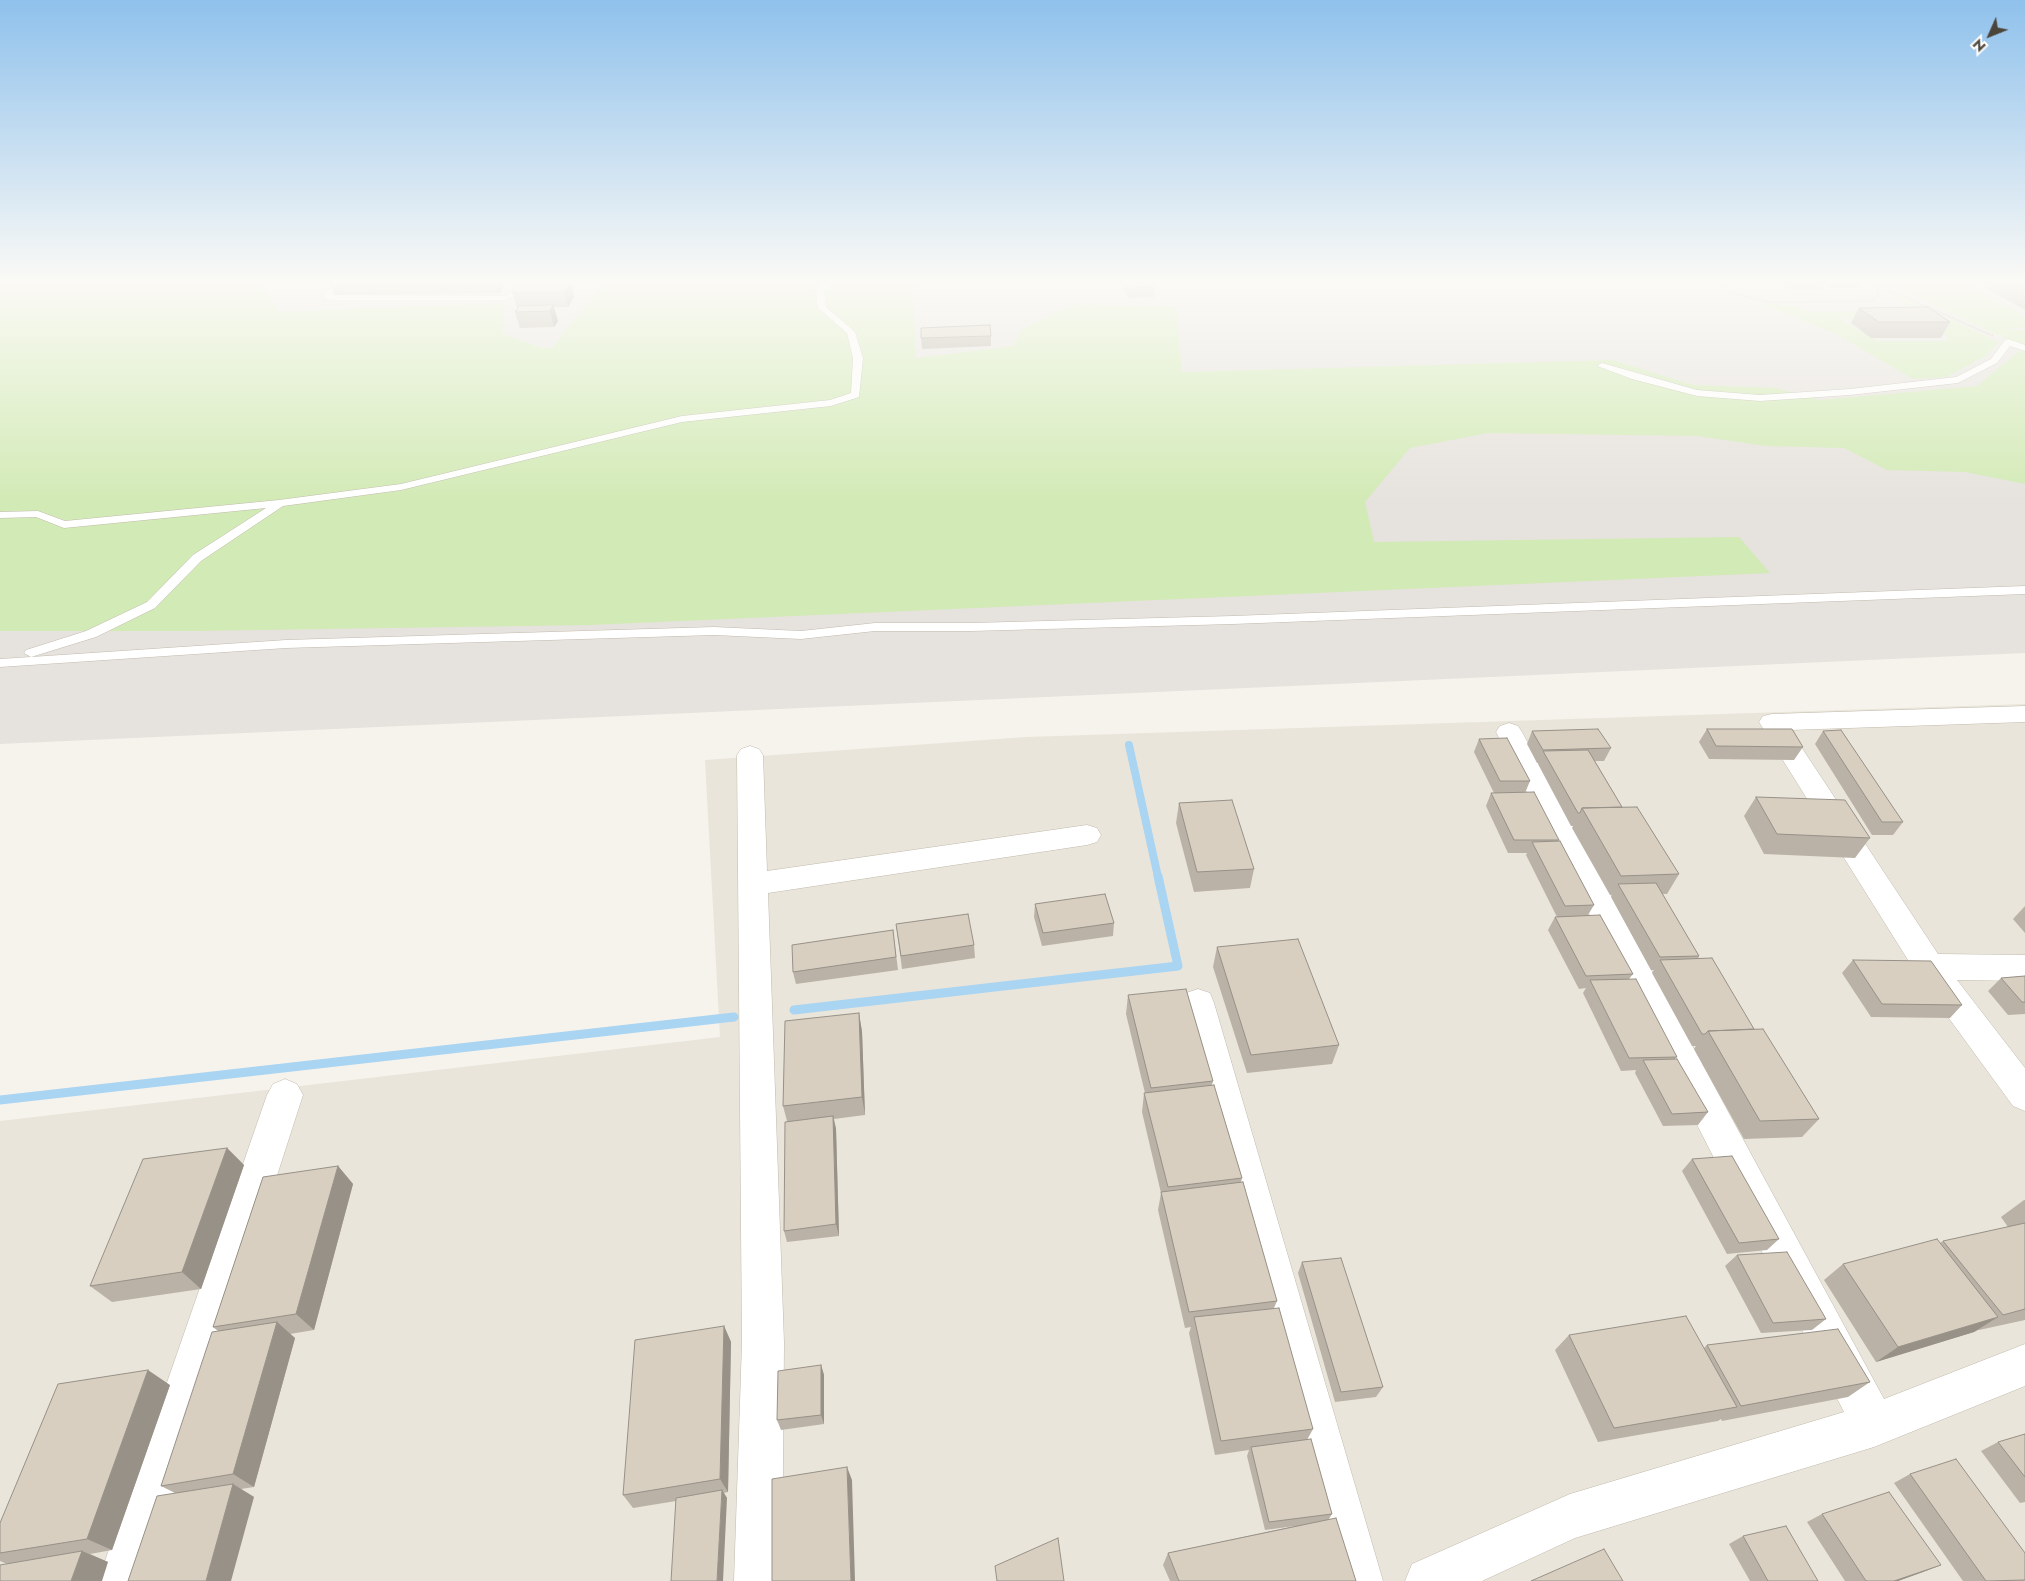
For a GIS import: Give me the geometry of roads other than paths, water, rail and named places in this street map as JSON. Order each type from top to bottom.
[{"type":"street","points":[[2025,714],[1772,722],[1929,967],[2025,1095]]},
{"type":"street","points":[[1509,732],[1874,1425]]},
{"type":"street","points":[[750,755],[763,1343],[758,1581]]},
{"type":"street","points":[[752,884],[1087,835]]},
{"type":"street","points":[[1929,967],[2025,968]]},
{"type":"street","points":[[1198,1003],[1359,1581]]},
{"type":"street","points":[[122,1581],[285,1095]]},
{"type":"street","points":[[1429,1581],[1570,1517],[1874,1425],[2025,1365]]},
{"type":"lane","points":[[0,515],[38,514],[64,525],[280,503],[401,487],[507,460],[603,440],[682,419],[830,403],[856,395],[857,355]]},
{"type":"lane","points":[[1602,366],[1635,377],[1697,393],[1760,398],[1850,392],[1958,380],[1994,361],[1999,355]]},
{"type":"lane","points":[[0,662],[46,650],[91,634],[151,605],[198,558],[280,503]]},
{"type":"lane","points":[[0,662],[296,644],[714,631],[801,635],[876,627],[971,627],[1233,620],[2025,590]]},
{"type":"waterway","points":[[1129,745],[1158,877]]},
{"type":"waterway","points":[[794,1010],[1178,966],[1158,876]]},
{"type":"waterway","points":[[0,1100],[734,1017]]}]
